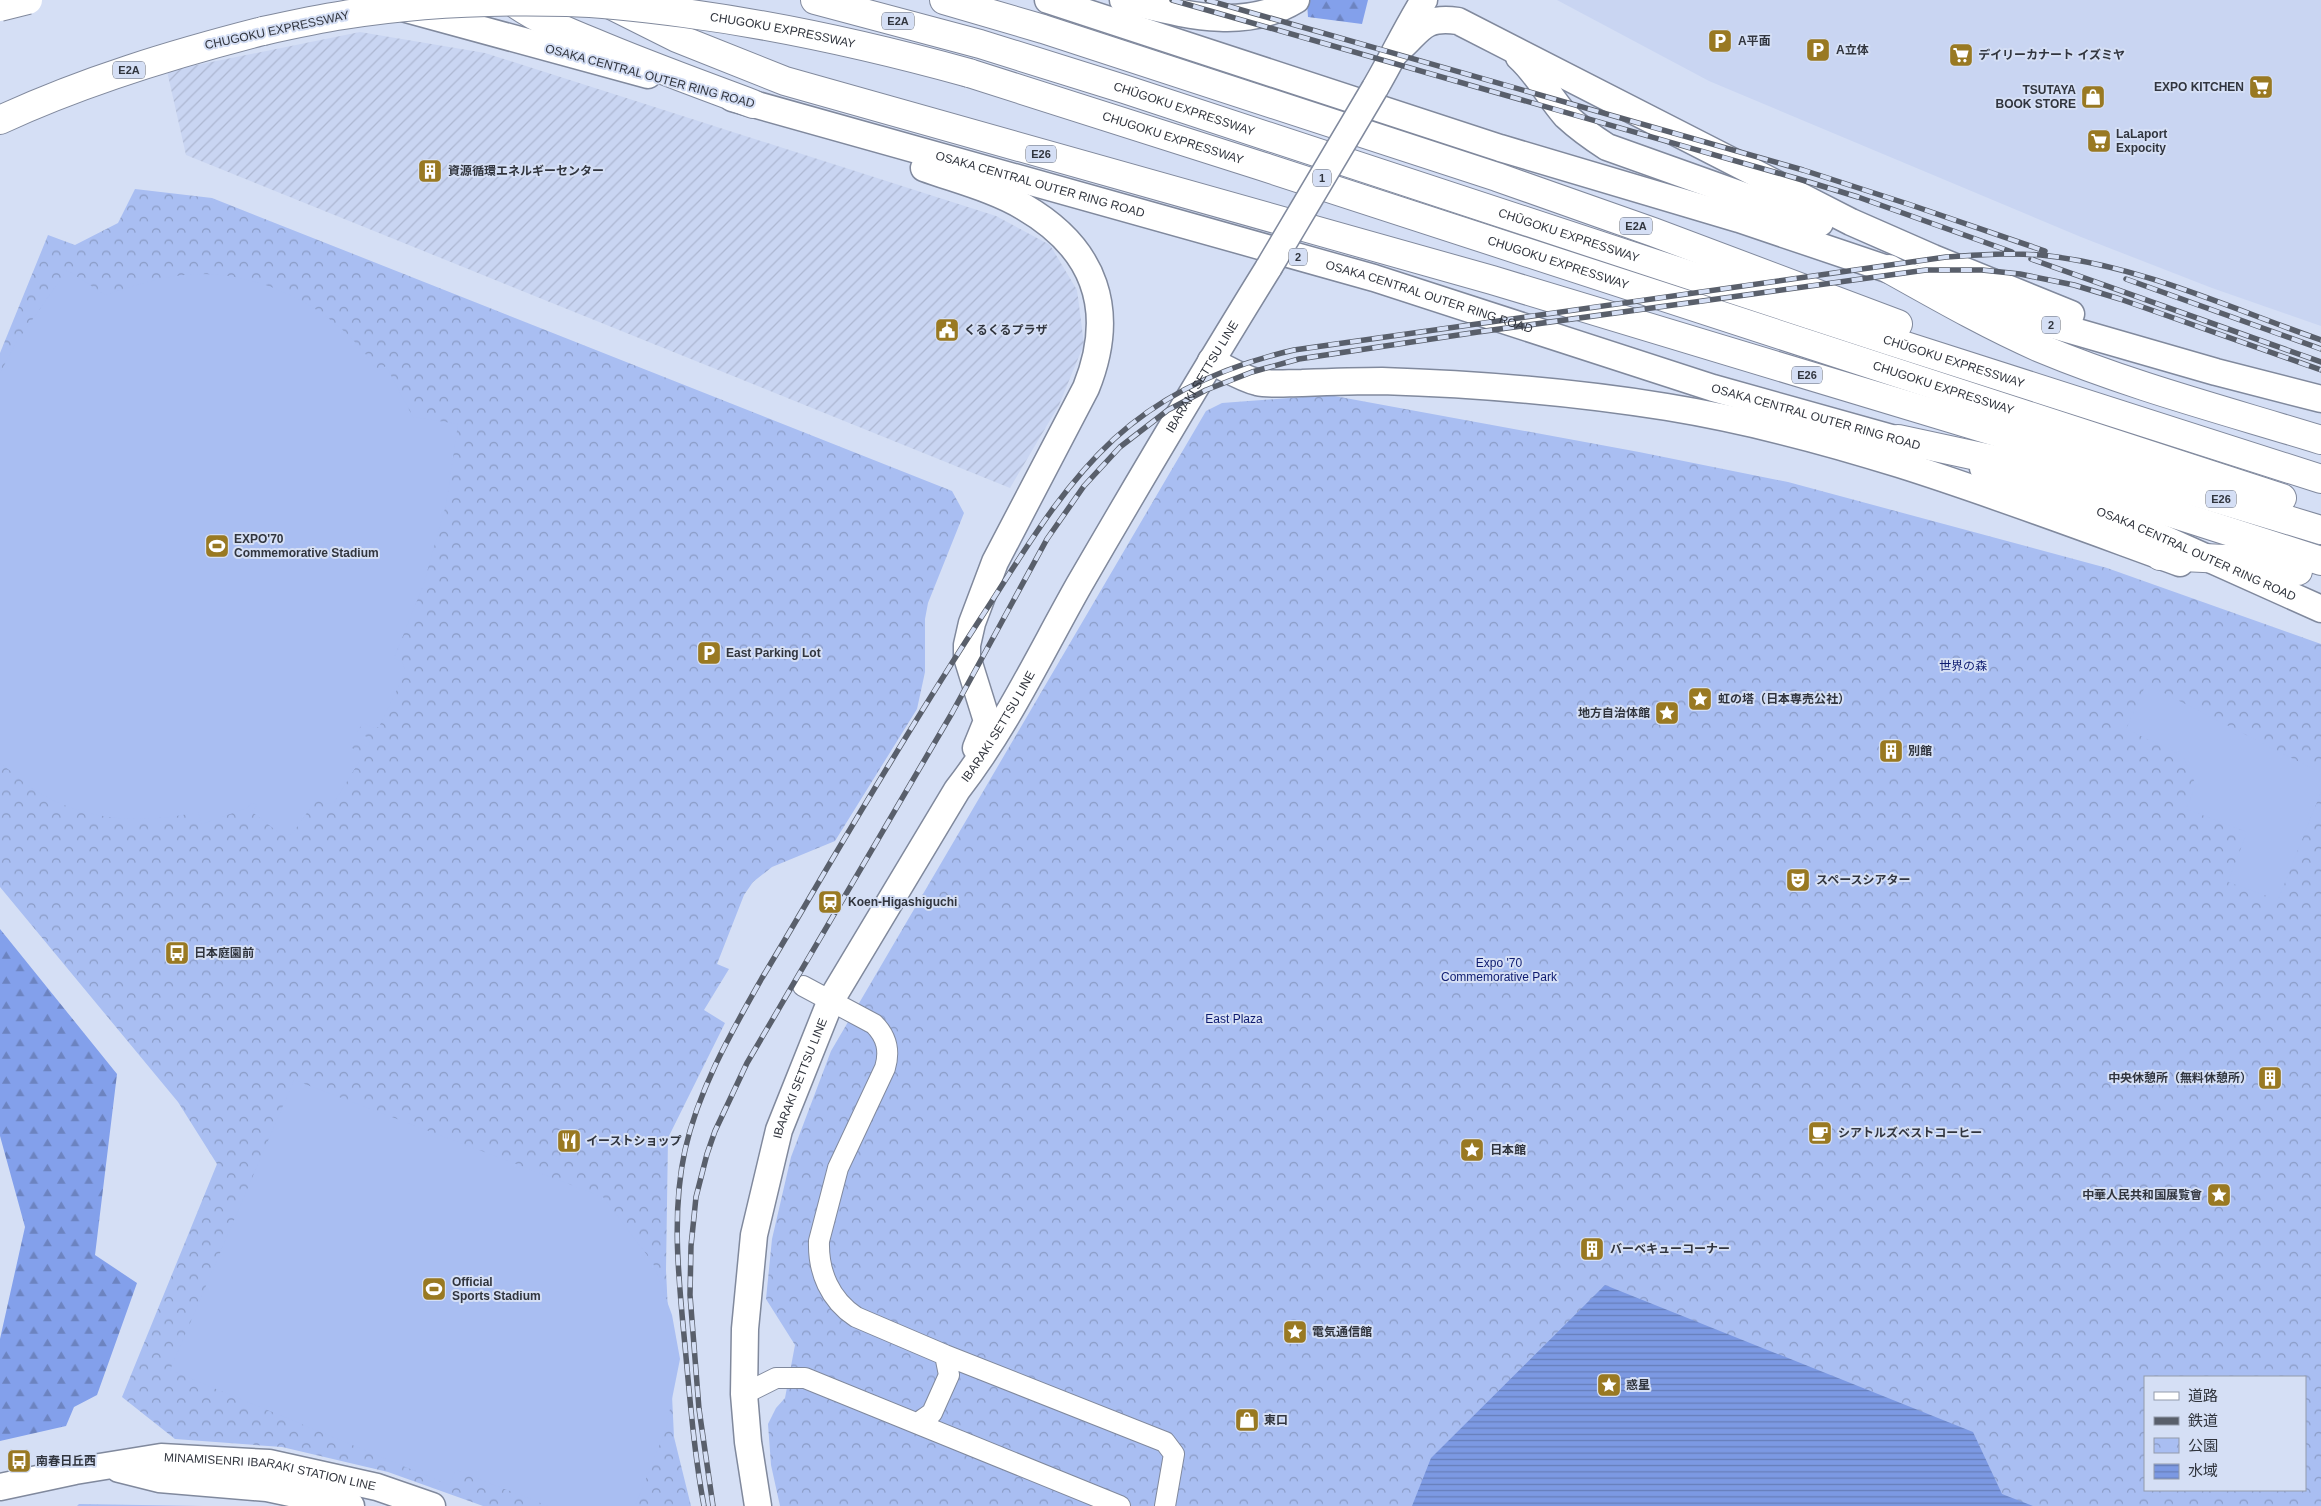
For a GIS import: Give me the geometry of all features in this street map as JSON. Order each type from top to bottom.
[{"type":"highway","points":[[0,18],[21,0]]},
{"type":"highway","points":[[0,7],[28,0]]},
{"type":"highway","points":[[510,0],[524,11],[550,24],[622,54],[753,104]]},
{"type":"highway","name":"E26","points":[[601,0],[677,38],[785,81],[1492,280],[2321,530]]},
{"type":"highway","name":"CHŪGOKU EXPRESSWAY","points":[[815,0],[980,44],[1124,89],[1890,341],[2321,479]]},
{"type":"highway","name":"E2A","points":[[944,0],[1043,29],[1497,177],[1653,232],[1886,320],[2285,454],[2321,471]]},
{"type":"highway","name":"CHUGOKU EXPRESSWAY","points":[[0,120],[116,74],[186,51],[263,31],[345,15],[428,5],[569,2],[660,10],[803,32],[884,50],[969,73],[1271,169],[2321,511]]},
{"type":"highway","points":[[1889,269],[1968,314],[2042,348],[2128,380],[2321,440]]},
{"type":"highway","points":[[1898,438],[2000,461],[2084,485],[2321,561]]},
{"type":"highway","points":[[2160,556],[2209,557],[2270,564],[2321,578]]},
{"type":"main road","name":"OSAKA CENTRAL OUTER RING ROAD","points":[[374,0],[1374,278],[1704,385],[1898,438],[2090,508],[2209,557],[2321,609]]},
{"type":"main road","name":"2","points":[[1048,0],[1490,145],[1739,220],[2053,325],[2321,400]]},
{"type":"main road","points":[[1123,0],[1214,19],[1253,16],[1272,11],[1296,0]]},
{"type":"main road","name":"IBARAKI SETTSU LINE","points":[[758,1506],[748,1442],[744,1394],[745,1329],[754,1235],[778,1130],[831,1000],[957,790],[977,764],[999,728],[1080,585],[1211,361],[1396,52],[1399,41],[1424,0]]},
{"type":"main road","points":[[1396,52],[1425,24],[1434,20],[1458,21],[1883,237],[2216,372]]},
{"type":"main road","points":[[1501,42],[1525,64],[1565,114],[1592,138],[1608,147],[1806,216],[1830,227],[1889,269]]},
{"type":"main road","points":[[819,123],[881,153],[1001,196],[1044,220],[1062,234],[1076,250],[1095,285],[1100,305],[1099,344],[1094,367],[1086,388],[995,562],[972,623],[967,645],[968,657],[987,721],[957,790]]},
{"type":"main road","points":[[1211,361],[1246,378],[1269,384],[1381,381],[1530,390],[1604,398],[1724,418],[1861,452],[2010,502],[2321,615]]},
{"type":"main road","name":"MINAMISENRI IBARAKI STATION LINE","points":[[0,1487],[75,1471],[161,1457],[269,1463],[378,1487],[432,1506]]},
{"type":"main road","name":"MINAMISENRI IBARAKI STATION LINE","points":[[106,1466],[159,1479],[267,1488],[350,1506]]},
{"type":"street","points":[[803,986],[874,1024],[880,1031],[886,1044],[888,1056],[885,1068],[838,1168],[819,1241],[824,1278],[834,1296],[844,1309],[856,1317],[1165,1442],[1174,1454],[1166,1506]]},
{"type":"street","points":[[918,1423],[932,1413],[949,1375],[946,1355]]},
{"type":"street","points":[[744,1394],[776,1378],[805,1378],[1120,1506]]},
{"type":"shaded area","points":[[1557,0],[2321,0],[2321,326],[2212,288],[2081,237],[1709,81]]},
{"type":"shaded area","points":[[360,32],[485,53],[996,216],[1050,245],[1077,290],[1084,344],[1059,405],[1010,488],[186,155],[167,71]]},
{"type":"green space","points":[[1310,0],[1368,0],[1362,24],[1308,17],[1307,3]]},
{"type":"green space","points":[[135,189],[212,198],[952,491],[964,513],[928,603],[925,619],[925,672],[917,709],[835,841],[772,867],[753,882],[744,895],[717,964],[729,969],[704,1010],[725,1023],[668,1138],[666,1270],[674,1437],[691,1506],[483,1506],[388,1472],[282,1447],[175,1439],[122,1397],[217,1164],[178,1102],[0,887],[0,353],[48,235],[75,245],[118,223]]},
{"type":"green space","name":"EXPO'70 Commemorative Stadium","points":[[67,270],[105,295],[164,278],[189,274],[227,276],[253,281],[278,289],[324,315],[344,331],[363,350],[378,371],[386,366],[413,417],[458,424],[446,505],[423,586],[394,658],[402,662],[405,669],[404,675],[379,727],[374,728],[363,723],[357,732],[367,737],[370,743],[368,747],[353,740],[350,747],[363,755],[334,803],[326,804],[316,800],[292,834],[282,835],[252,812],[257,805],[252,802],[247,808],[202,824],[198,812],[178,816],[138,819],[119,818],[81,811],[37,792],[0,763],[0,373],[16,343]]},
{"type":"green space","name":"Expo '70 Commemorative Park","points":[[1329,395],[1639,452],[1788,482],[2107,568],[2321,644],[2321,1506],[780,1506],[771,1465],[768,1424],[776,1408],[785,1398],[795,1345],[766,1299],[772,1239],[791,1157],[831,1051],[1206,411],[1222,403]]},
{"type":"green space","points":[[2146,684],[2321,773],[2321,792],[2278,900],[2228,882],[2247,832],[2186,809],[2196,785],[2183,756],[2126,729]]},
{"type":"green space","points":[[0,929],[117,1074],[95,1255],[137,1283],[97,1395],[74,1407],[66,1426],[0,1441],[0,1339],[25,1227],[0,1136]]},
{"type":"green space","name":"Official Sports Stadium","points":[[294,1080],[603,1197],[653,1263],[672,1315],[680,1359],[666,1429],[635,1506],[548,1506],[456,1470],[449,1485],[170,1370]]},
{"type":"green space","points":[[79,1504],[204,1506],[77,1506]]},
{"type":"water","points":[[1605,1285],[1973,1432],[2002,1494],[2033,1506],[1412,1506],[1431,1458]]},
{"type":"railway","points":[[1172,0],[1799,179],[1858,197],[2012,252]]},
{"type":"railway","points":[[1207,0],[1803,170],[2045,251]]},
{"type":"railway","points":[[704,1506],[693,1426],[680,1297],[677,1223],[678,1199],[685,1150],[707,1083],[762,978],[927,702],[1061,498],[1095,458],[1133,423],[1154,408],[1198,383],[1245,364],[1294,350],[1946,257],[2023,254],[2084,261],[2119,269],[2187,290],[2321,340]]},
{"type":"railway","points":[[2031,259],[2321,362]]},
{"type":"railway","points":[[713,1506],[699,1409],[690,1295],[691,1246],[696,1197],[715,1131],[747,1063],[952,713],[1047,539],[1084,486],[1120,447],[1168,410],[1206,390],[1252,372],[1299,359],[1478,332],[1926,270],[1982,270],[2020,274],[2074,285],[2120,299],[2321,370]]},
{"type":"railway","points":[[2126,279],[2321,349]]},
{"type":"place","name":"A平面","points":[[1720,41]]},
{"type":"place","name":"A立体","points":[[1818,50]]},
{"type":"place","name":"デイリーカナート イズミヤ","points":[[1961,55]]},
{"type":"place","name":"EXPO KITCHEN","points":[[2261,87]]},
{"type":"place","name":"TSUTAYA BOOK STORE","points":[[2093,97]]},
{"type":"place","name":"LaLaport Expocity","points":[[2099,141]]},
{"type":"place","name":"資源循環エネルギーセンター","points":[[430,171]]},
{"type":"place","name":"くるくるプラザ","points":[[947,330]]},
{"type":"place","name":"EXPO'70 Commemorative Stadium","points":[[217,546]]},
{"type":"place","name":"East Parking Lot","points":[[709,653]]},
{"type":"place","name":"虹の塔（日本専売公社）","points":[[1700,699]]},
{"type":"place","name":"地方自治体館","points":[[1667,713]]},
{"type":"place","name":"別館","points":[[1891,751]]},
{"type":"place","name":"スペースシアター","points":[[1798,880]]},
{"type":"place","name":"Koen-Higashiguchi","points":[[830,902]]},
{"type":"place","name":"日本庭園前","points":[[177,953]]},
{"type":"place","name":"中央休憩所（無料休憩所）","points":[[2270,1078]]},
{"type":"place","name":"シアトルズベストコーヒー","points":[[1820,1133]]},
{"type":"place","name":"イーストショップ","points":[[569,1141]]},
{"type":"place","name":"日本館","points":[[1472,1150]]},
{"type":"place","name":"中華人民共和国展覧會","points":[[2219,1195]]},
{"type":"place","name":"バーベキューコーナー","points":[[1592,1249]]},
{"type":"place","name":"Official Sports Stadium","points":[[434,1289]]},
{"type":"place","name":"電気通信館","points":[[1295,1332]]},
{"type":"place","name":"惑星","points":[[1609,1385]]},
{"type":"place","name":"東口","points":[[1247,1420]]},
{"type":"place","name":"南春日丘西","points":[[19,1461]]},
{"type":"park label","name":"世界の森","points":[[1963,666]]},
{"type":"park label","name":"East Plaza","points":[[1234,1019]]}]
